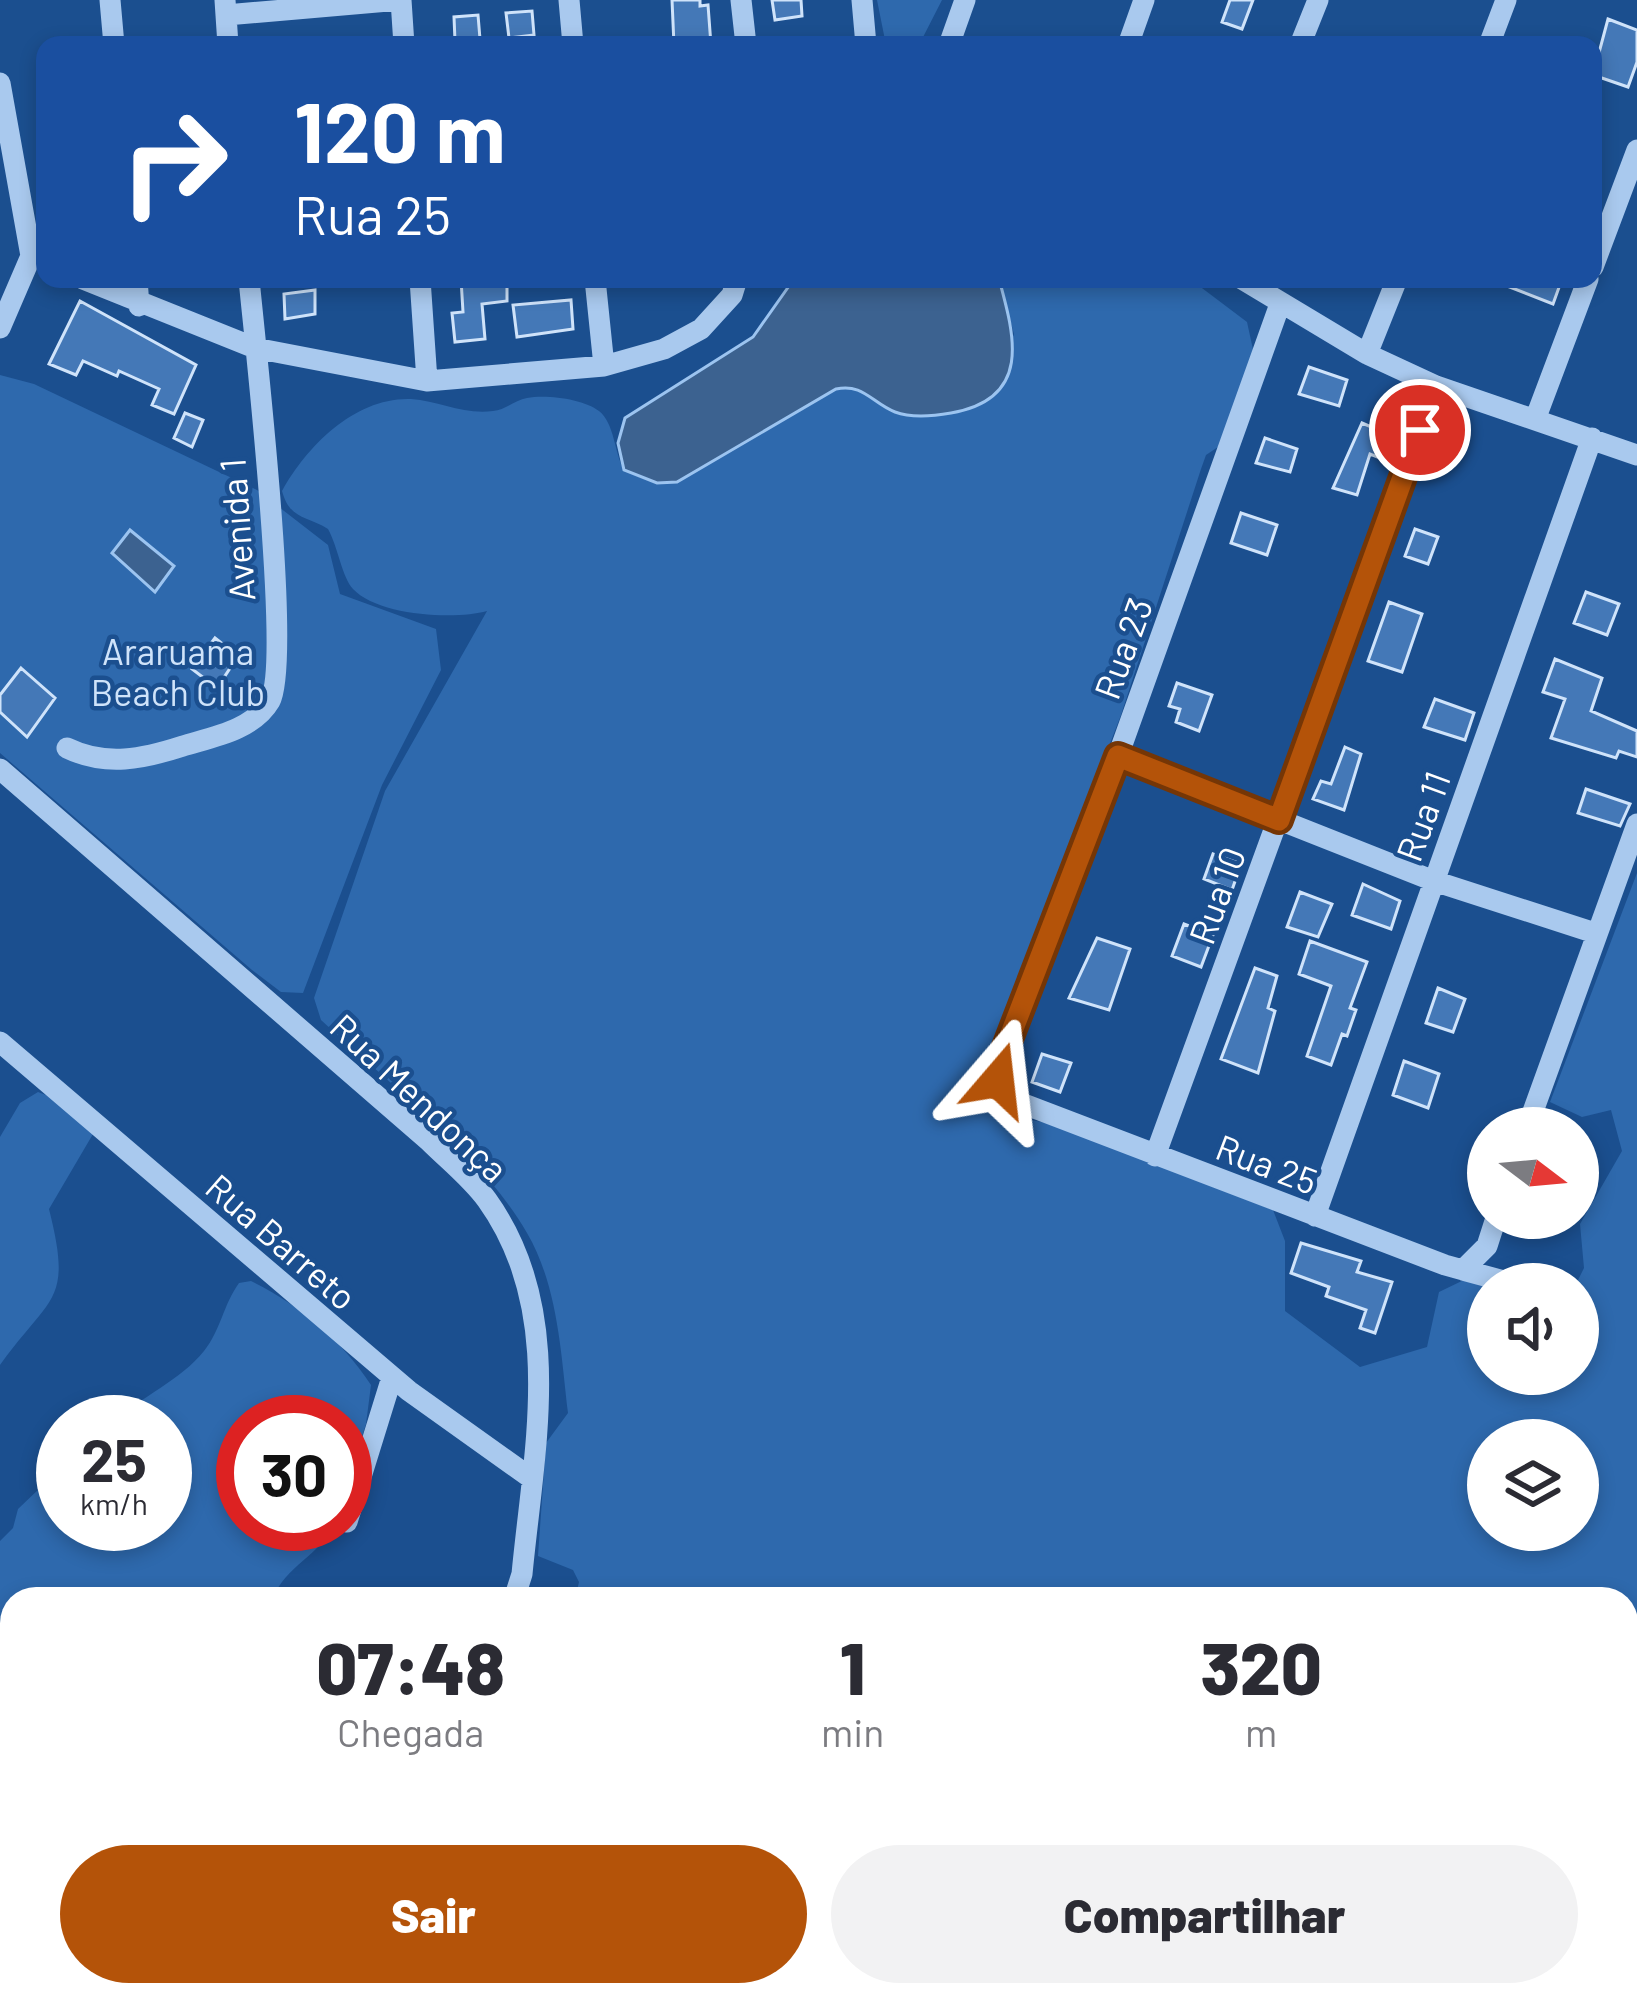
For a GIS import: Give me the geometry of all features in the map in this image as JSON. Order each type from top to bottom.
[{"type":"street","points":[[110,0],[113,36]]},
{"type":"street","points":[[225,8],[400,0],[403,36]]},
{"type":"street","points":[[569,0],[572,36]]},
{"type":"street","points":[[741,0],[745,36]]},
{"type":"street","points":[[862,0],[865,36]]},
{"type":"street","points":[[952,36],[965,0]]},
{"type":"street","points":[[1131,36],[1144,0]]},
{"type":"street","points":[[1304,36],[1318,0]]},
{"type":"street","points":[[1492,36],[1506,0]]},
{"type":"street","points":[[0,83],[36,251]]},
{"type":"street","points":[[1602,243],[1637,150]]},
{"type":"street","points":[[0,328],[36,263]]},
{"type":"street","points":[[102,288],[255,348],[427,381],[604,366],[664,349],[701,329],[734,288]]},
{"type":"street","points":[[138,288],[139,306]]},
{"type":"street","name":"Avenida 1","points":[[68,748],[92,760],[112,762],[174,749],[257,718],[273,696],[272,556],[250,288]]},
{"type":"street","points":[[421,288],[427,381]]},
{"type":"street","points":[[596,288],[604,366]]},
{"type":"street","points":[[1256,288],[1367,354],[1436,386],[1637,454]]},
{"type":"street","points":[[1367,354],[1393,288]]},
{"type":"street","points":[[1536,417],[1585,288]]},
{"type":"street","name":"Rua 23","points":[[998,1080],[999,1065],[1118,756],[1280,304]]},
{"type":"street","name":"Rua 10","points":[[1155,1156],[1436,386]]},
{"type":"street","name":"Rua 11","points":[[1315,1216],[1592,438]]},
{"type":"street","points":[[1118,756],[1434,881],[1595,933]]},
{"type":"street","name":"Rua Mendonça","points":[[0,770],[429,1141],[485,1197],[517,1249],[534,1300],[540,1354],[531,1478],[516,1587]]},
{"type":"street","points":[[1534,1107],[1637,824]]},
{"type":"street","name":"Rua Barreto","points":[[0,1042],[392,1377],[531,1478]]},
{"type":"street","name":"Rua 25","points":[[998,1080],[1016,1101],[1467,1271]]},
{"type":"street","points":[[1463,1270],[1489,1239]]},
{"type":"street","points":[[372,1441],[392,1377]]},
{"type":"green space","points":[[877,0],[942,0],[924,36],[884,36]]},
{"type":"green space","points":[[1001,288],[1202,288],[1247,322],[1254,354],[1218,447],[1206,455],[1121,715],[984,1071],[975,1084],[965,1085],[1002,1115],[1048,1123],[1273,1210],[1285,1241],[1285,1311],[1360,1367],[1427,1347],[1439,1292],[1467,1278],[1467,1395],[1599,1395],[1599,1263],[1584,1263],[1581,1239],[1599,1239],[1599,1191],[1622,1151],[1611,1110],[1599,1113],[1599,1107],[1561,1107],[1550,1102],[1637,873],[1637,1587],[578,1587],[573,1570],[538,1556],[546,1443],[568,1413],[557,1321],[546,1275],[527,1233],[486,1176],[321,1020],[314,998],[385,791],[487,611],[418,613],[365,598],[349,584],[328,529],[294,512],[282,491],[305,457],[335,427],[390,401],[411,399],[482,412],[535,397],[584,403],[608,423],[624,470],[641,478],[677,482],[836,389],[854,389],[907,415],[951,413],[982,404],[1014,334]]},
{"type":"green space","name":"Araruama Beach Club","points":[[0,375],[34,384],[257,490],[328,545],[340,594],[436,629],[441,670],[382,785],[303,993],[281,992],[252,970],[0,753]]},
{"type":"green space","points":[[38,1092],[62,1101],[93,1134],[49,1209],[59,1263],[53,1296],[0,1365],[0,1137],[20,1103]]},
{"type":"green space","points":[[251,1281],[287,1301],[346,1352],[371,1385],[370,1395],[216,1395],[216,1551],[314,1551],[279,1587],[0,1587],[0,1541],[13,1528],[18,1509],[36,1492],[36,1551],[192,1551],[192,1395],[150,1395],[195,1361],[210,1343],[239,1283]]},
{"type":"shaded area","points":[[788,288],[1001,288],[1010,322],[1011,362],[1006,380],[977,406],[915,416],[887,408],[860,391],[836,389],[677,482],[657,483],[624,470],[618,443],[625,418],[753,337]]},
{"type":"shaded area","points":[[130,530],[174,566],[155,592],[112,553]]},
{"type":"building","points":[[672,0],[700,0],[700,6],[708,5],[710,36],[674,36]]},
{"type":"building","points":[[772,0],[801,0],[802,16],[775,20]]},
{"type":"building","points":[[1230,0],[1253,0],[1242,29],[1222,22]]},
{"type":"building","points":[[532,11],[534,35],[509,36],[506,13]]},
{"type":"building","points":[[478,15],[480,36],[455,36],[454,17]]},
{"type":"building","points":[[1608,19],[1637,30],[1637,62],[1628,87],[1602,78],[1602,41]]},
{"type":"building","points":[[462,288],[507,288],[507,301],[482,304],[485,339],[455,342],[452,313],[463,312]]},
{"type":"building","points":[[1512,288],[1559,288],[1553,304]]},
{"type":"building","points":[[315,290],[315,314],[285,319],[284,294]]},
{"type":"building","points":[[571,300],[573,329],[517,337],[513,305]]},
{"type":"building","points":[[80,301],[196,365],[174,414],[152,405],[159,389],[119,371],[117,376],[83,361],[76,375],[49,364]]},
{"type":"building","points":[[1309,367],[1347,380],[1339,406],[1299,394]]},
{"type":"building","points":[[185,413],[203,420],[192,447],[174,438]]},
{"type":"building","points":[[1362,423],[1388,434],[1380,458],[1370,454],[1357,495],[1333,488]]},
{"type":"building","points":[[1265,438],[1297,449],[1290,472],[1256,463]]},
{"type":"building","points":[[1241,513],[1277,525],[1267,555],[1231,543]]},
{"type":"building","points":[[1415,529],[1438,537],[1428,564],[1405,556]]},
{"type":"building","points":[[1586,592],[1619,604],[1607,635],[1574,623]]},
{"type":"building","points":[[1389,602],[1422,614],[1402,672],[1368,661]]},
{"type":"building","points":[[215,638],[238,656],[217,688],[192,669]]},
{"type":"building","points":[[1555,659],[1602,678],[1591,711],[1637,731],[1637,757],[1619,751],[1616,758],[1551,738],[1565,699],[1543,692]]},
{"type":"building","points":[[21,668],[55,698],[27,737],[0,712],[0,695]]},
{"type":"building","points":[[1177,683],[1212,695],[1199,731],[1176,722],[1180,709],[1169,706]]},
{"type":"building","points":[[1435,699],[1474,713],[1465,740],[1424,727]]},
{"type":"building","points":[[1345,747],[1361,754],[1344,810],[1313,799],[1321,781],[1331,784]]},
{"type":"building","points":[[1586,789],[1630,804],[1620,826],[1578,813]]},
{"type":"building","points":[[1213,854],[1241,864],[1232,890],[1204,879]]},
{"type":"building","points":[[1363,884],[1400,901],[1391,929],[1352,915]]},
{"type":"building","points":[[1300,892],[1332,904],[1318,937],[1287,927]]},
{"type":"building","points":[[1184,924],[1213,935],[1201,967],[1172,956]]},
{"type":"building","points":[[1097,938],[1130,949],[1109,1010],[1069,998]]},
{"type":"building","points":[[1310,941],[1367,962],[1350,1008],[1356,1010],[1347,1036],[1342,1034],[1331,1065],[1307,1056],[1331,986],[1299,974]]},
{"type":"building","points":[[1255,968],[1277,976],[1268,1008],[1275,1011],[1258,1073],[1221,1059]]},
{"type":"building","points":[[1438,988],[1465,999],[1453,1032],[1426,1023]]},
{"type":"building","points":[[1042,1054],[1071,1063],[1060,1092],[1032,1082]]},
{"type":"building","points":[[1404,1061],[1439,1074],[1428,1108],[1393,1095]]},
{"type":"building","points":[[1301,1243],[1361,1261],[1357,1272],[1392,1282],[1375,1333],[1360,1328],[1366,1310],[1326,1296],[1329,1287],[1291,1273]]},
{"type":"route","points":[[998,1080],[999,1065],[1118,756],[1279,820],[1420,430]]}]
